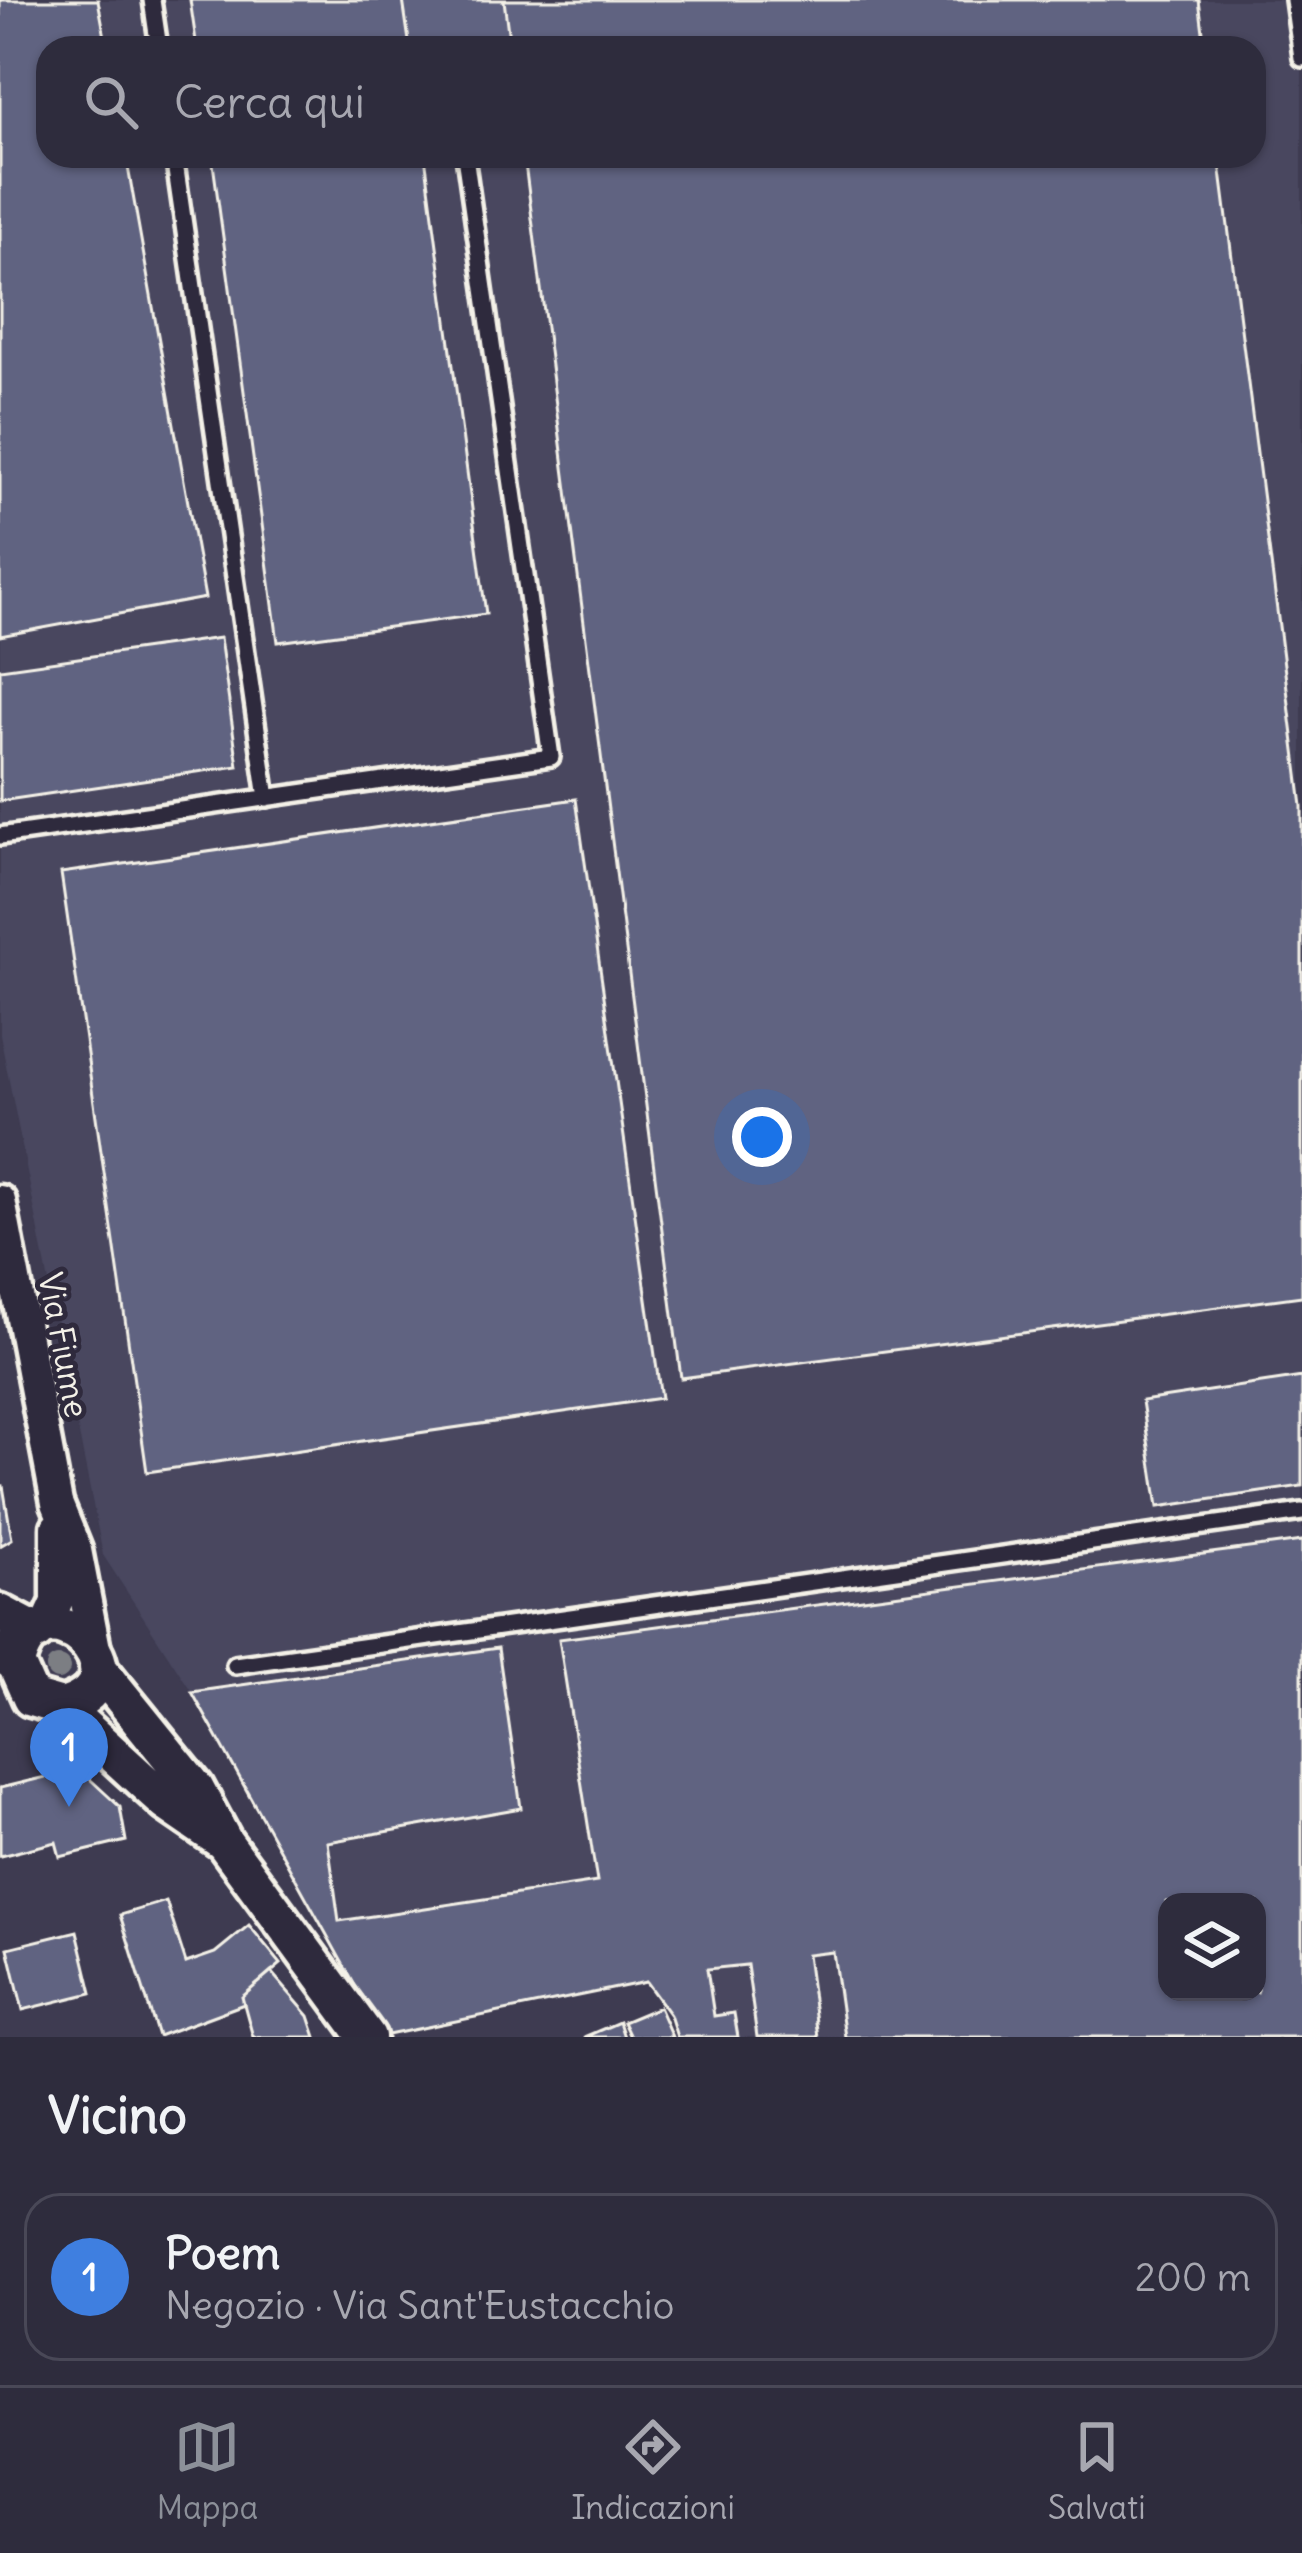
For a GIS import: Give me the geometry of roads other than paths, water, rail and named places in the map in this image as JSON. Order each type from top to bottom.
[{"type":"street","name":"Via Fiume","points":[[0,1201],[57,1503],[57,1601],[41,1630]]},
{"type":"street","name":"Via Fiume","points":[[57,1503],[76,1550],[97,1661]]},
{"type":"street","points":[[0,1613],[41,1630],[76,1630],[195,1788],[224,1842],[367,2037]]},
{"type":"street","points":[[41,1630],[5,1662],[31,1701],[224,1842]]},
{"type":"street","points":[[31,1701],[83,1698],[97,1661]]},
{"type":"lane","points":[[152,0],[156,36]]},
{"type":"lane","points":[[1294,0],[1302,58]]},
{"type":"lane","points":[[176,168],[267,798]]},
{"type":"lane","points":[[0,836],[550,758],[467,168]]},
{"type":"lane","points":[[236,1665],[1302,1512]]},
{"type":"place","name":"Poem","points":[[69,1807]]}]
